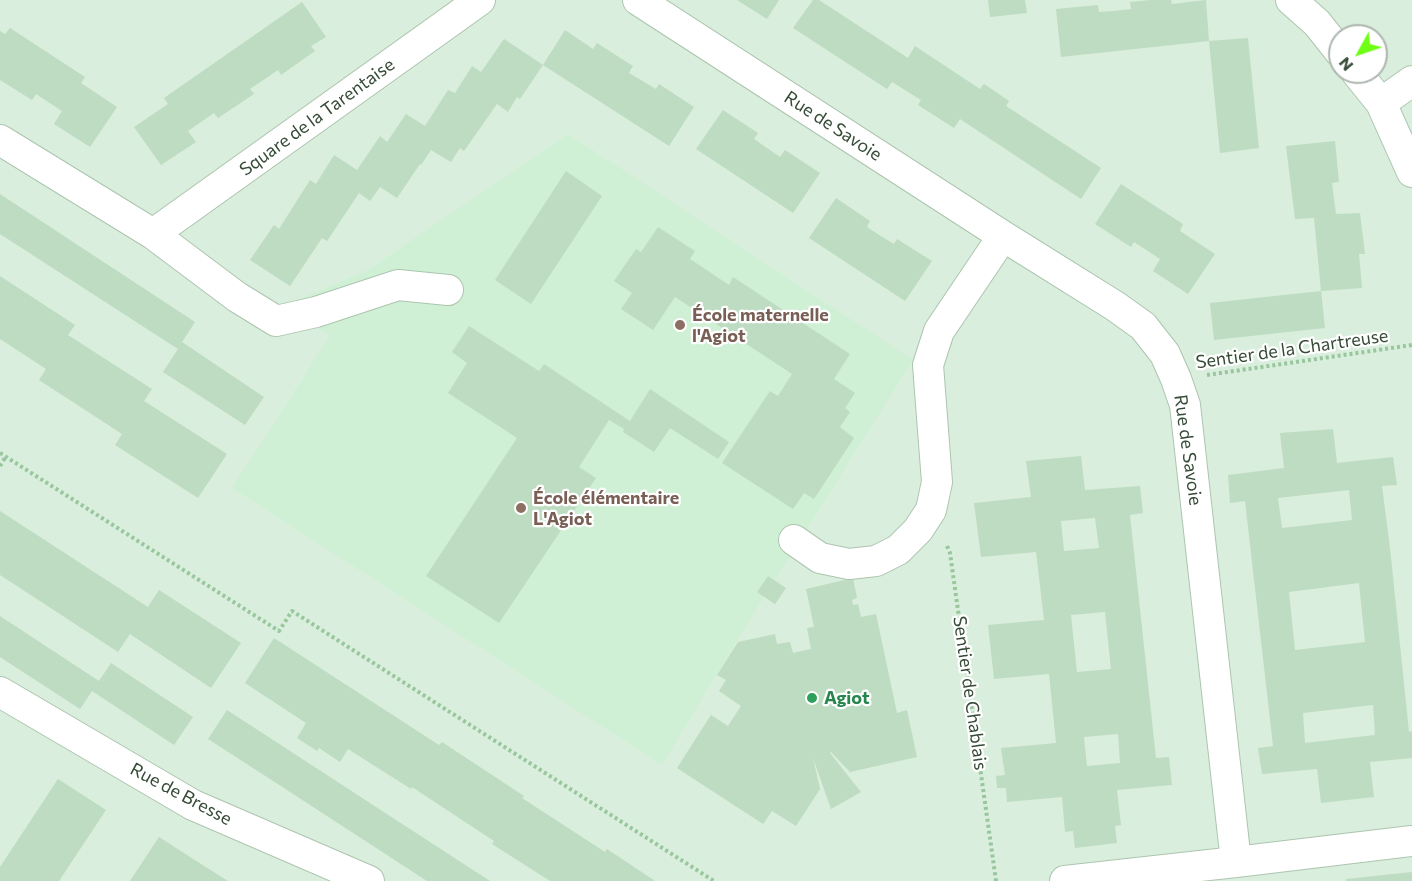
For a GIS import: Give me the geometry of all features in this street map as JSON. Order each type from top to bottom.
[{"type":"street","name":"Square de la Tarentaise","points":[[153,234],[480,0]]},
{"type":"street","name":"Rue de Savoie","points":[[638,0],[1115,306],[1143,326],[1165,354],[1185,405],[1236,862]]},
{"type":"street","points":[[1291,0],[1317,23],[1328,37]]},
{"type":"street","points":[[1381,103],[1412,81]]},
{"type":"street","points":[[1366,84],[1381,103],[1412,172]]},
{"type":"street","points":[[0,140],[153,234],[237,297],[276,321],[316,312],[398,285],[448,290]]},
{"type":"street","points":[[794,540],[820,558],[849,564],[876,561],[898,550],[918,530],[930,510],[937,482],[928,365],[939,331],[1004,236]]},
{"type":"street","name":"Rue de Bresse","points":[[0,692],[192,804],[369,881]]},
{"type":"street","points":[[1065,881],[1412,841]]},
{"type":"path","name":"Sentier de la Chartreuse","points":[[1176,380],[1412,345]]},
{"type":"path","points":[[0,453],[279,631],[292,611],[714,881]]},
{"type":"path","points":[[0,466],[6,456]]},
{"type":"path","name":"Sentier de Chablais","points":[[930,510],[950,553],[996,881]]},
{"type":"shaded area","points":[[0,0],[1412,0],[1412,881],[0,881]]},
{"type":"shaded area","name":"École élémentaire L'Agiot","points":[[568,134],[913,360],[737,640],[662,765],[232,488],[330,336],[286,305],[368,270]]},
{"type":"building","points":[[737,0],[779,0],[767,19]]},
{"type":"building","points":[[813,0],[819,0],[908,58],[915,46],[980,89],[984,84],[1009,101],[1006,106],[1101,168],[1081,199],[960,119],[954,128],[918,105],[921,100],[892,82],[887,89],[793,28]]},
{"type":"building","points":[[988,0],[1025,0],[1027,13],[990,17]]},
{"type":"building","points":[[1171,0],[1172,4],[1206,0],[1209,41],[1061,57],[1056,9],[1098,5],[1099,12],[1114,11],[1131,9],[1130,2]]},
{"type":"building","points":[[302,2],[326,37],[311,46],[315,51],[281,75],[278,70],[250,89],[254,94],[218,118],[214,113],[188,131],[196,142],[161,165],[134,127],[168,104],[164,98]]},
{"type":"building","points":[[10,28],[85,77],[81,83],[117,107],[90,147],[54,124],[62,111],[36,94],[32,100],[0,80],[0,31],[5,34]]},
{"type":"building","points":[[565,30],[593,49],[597,43],[633,66],[629,73],[656,89],[659,84],[694,107],[669,146],[543,65]]},
{"type":"building","points":[[1248,38],[1259,148],[1220,153],[1209,41]]},
{"type":"building","points":[[504,39],[543,65],[520,99],[517,97],[508,112],[497,104],[464,151],[460,148],[451,162],[431,150],[397,198],[380,187],[370,201],[359,193],[327,241],[322,238],[290,286],[250,260],[274,225],[279,229],[310,180],[316,184],[334,155],[357,170],[380,136],[387,142],[406,114],[425,126],[448,90],[455,93],[472,66],[481,72]]},
{"type":"building","points":[[723,110],[758,133],[754,139],[780,157],[785,150],[820,173],[793,213],[696,149]]},
{"type":"building","points":[[1335,141],[1339,182],[1332,183],[1336,214],[1360,213],[1365,254],[1359,254],[1362,288],[1321,291],[1314,218],[1295,219],[1286,146]]},
{"type":"building","points":[[566,171],[602,196],[531,304],[495,280]]},
{"type":"building","points":[[1121,184],[1183,224],[1180,231],[1215,254],[1188,294],[1153,271],[1160,259],[1134,242],[1131,247],[1095,224]]},
{"type":"building","points":[[0,194],[195,322],[182,342],[264,397],[245,425],[163,372],[178,349],[0,234]]},
{"type":"building","points":[[836,198],[870,221],[867,227],[879,235],[894,244],[897,239],[932,261],[905,301],[809,238]]},
{"type":"building","points":[[658,227],[695,251],[690,259],[729,285],[733,277],[850,354],[834,379],[855,393],[845,408],[850,412],[840,427],[854,438],[814,499],[804,493],[793,509],[722,463],[770,391],[778,396],[792,374],[675,297],[653,330],[621,309],[632,293],[614,281],[636,249],[641,252]]},
{"type":"building","points":[[0,276],[75,325],[68,335],[152,389],[144,401],[227,454],[198,498],[115,445],[122,434],[39,380],[46,369],[0,339]]},
{"type":"building","points":[[1321,291],[1325,328],[1214,340],[1210,303]]},
{"type":"building","points":[[469,326],[539,371],[544,364],[630,421],[650,389],[729,442],[718,459],[670,428],[654,452],[609,420],[579,467],[596,478],[499,623],[426,576],[517,438],[448,393],[467,363],[452,352]]},
{"type":"building","points":[[1333,429],[1337,463],[1393,457],[1397,485],[1382,486],[1409,732],[1412,731],[1412,758],[1370,762],[1374,797],[1321,803],[1317,769],[1262,774],[1258,748],[1273,746],[1245,501],[1230,503],[1228,475],[1284,468],[1280,433]],"holes":[[[1349,490],[1352,520],[1282,528],[1278,498]],[[1359,583],[1365,642],[1295,650],[1289,592]],[[1373,705],[1375,735],[1305,743],[1303,713]]]},
{"type":"building","points":[[1081,456],[1085,490],[1140,486],[1143,513],[1130,515],[1143,637],[1156,758],[1169,757],[1172,785],[1117,790],[1121,825],[1115,826],[1117,843],[1075,848],[1073,831],[1065,832],[1062,797],[1007,802],[1006,788],[997,788],[996,776],[1005,775],[1001,748],[1056,743],[1049,674],[994,679],[988,625],[1044,620],[1036,552],[981,557],[974,503],[1031,497],[1026,461]],"holes":[[[1095,518],[1099,548],[1064,551],[1061,521]],[[1105,612],[1111,669],[1077,672],[1071,615]],[[1118,734],[1120,763],[1087,766],[1084,737]]]},
{"type":"building","points":[[0,511],[148,607],[159,590],[241,643],[211,688],[130,634],[118,652],[0,575]]},
{"type":"building","points":[[768,576],[786,588],[775,604],[757,592]]},
{"type":"building","name":"Agiot","points":[[853,578],[857,598],[852,600],[853,605],[858,604],[861,617],[876,614],[897,713],[907,710],[917,757],[850,772],[831,752],[861,792],[831,809],[813,758],[820,789],[796,826],[772,811],[763,824],[677,768],[711,715],[728,726],[741,706],[719,691],[726,680],[717,675],[738,642],[775,634],[777,644],[790,642],[793,653],[811,649],[807,628],[814,627],[806,589]]},
{"type":"building","points":[[0,616],[99,681],[111,663],[193,717],[174,745],[92,691],[80,709],[0,657]]},
{"type":"building","points":[[274,638],[439,745],[442,742],[524,796],[522,798],[605,852],[607,849],[655,881],[550,881],[492,844],[494,841],[412,787],[411,789],[348,749],[340,762],[319,748],[317,751],[297,738],[306,723],[245,683]]},
{"type":"building","points":[[227,710],[490,881],[427,881],[208,739]]},
{"type":"building","points":[[58,779],[106,810],[59,881],[0,881],[0,867]]},
{"type":"building","points":[[159,837],[201,864],[228,881],[130,881]]},
{"type":"building","points":[[1412,872],[1412,881],[1346,881],[1346,879]]},
{"type":"place","name":"École maternelle l'Agiot","points":[[680,325]]},
{"type":"place","name":"École élémentaire L'Agiot","points":[[521,508]]},
{"type":"place","name":"Agiot","points":[[812,698]]}]
